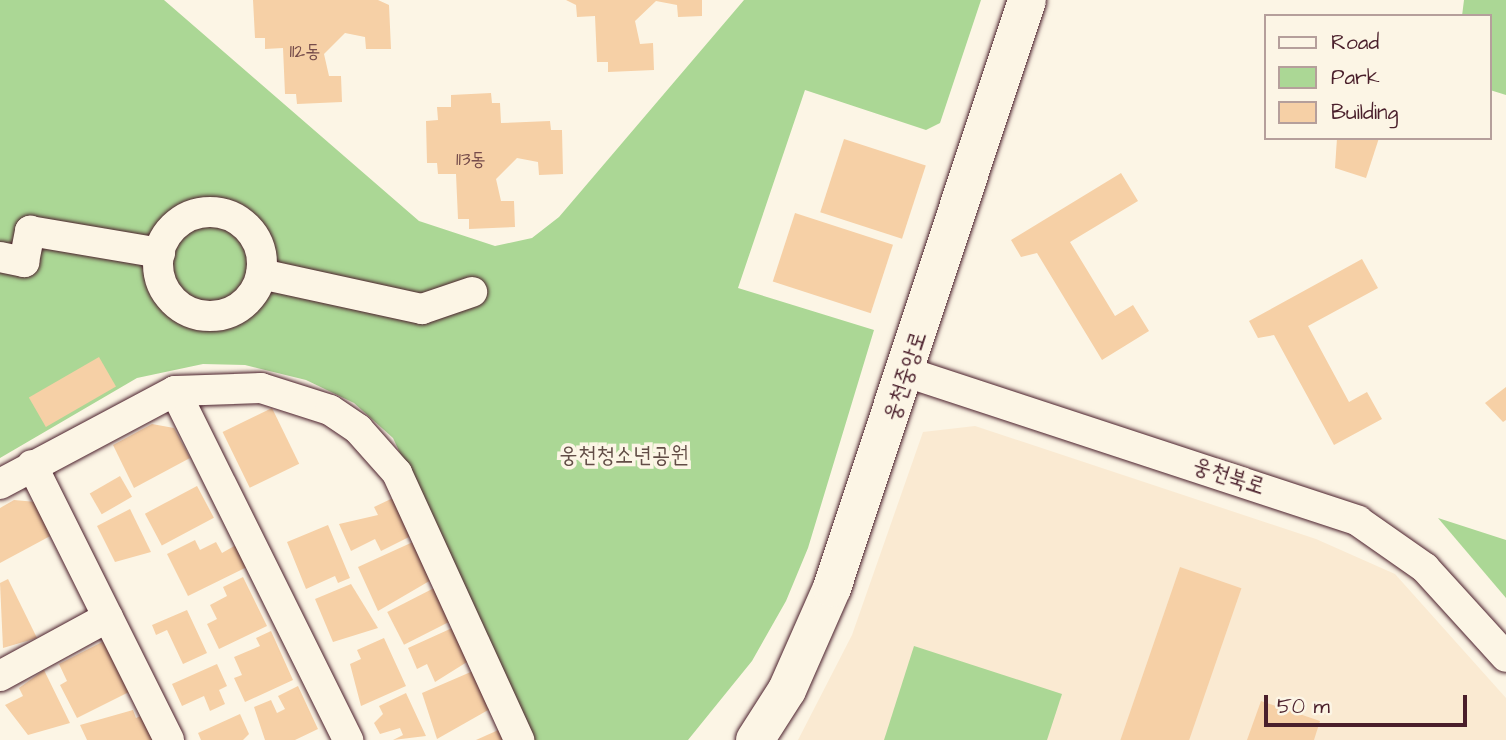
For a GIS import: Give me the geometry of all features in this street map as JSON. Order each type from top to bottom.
[{"type":"street","name":"웅천중앙로","points":[[755,740],[786,690],[832,588],[906,372],[1027,0]]},
{"type":"street","points":[[223,213],[252,232],[261,274],[239,308],[206,316],[176,303],[165,290],[160,253],[174,226],[189,216],[223,213]]},
{"type":"street","points":[[0,257],[24,262],[30,231],[160,253]]},
{"type":"street","points":[[261,274],[422,309],[472,292]]},
{"type":"street","name":"웅천북로","points":[[906,372],[1359,521],[1425,568],[1506,657]]},
{"type":"street","points":[[0,484],[176,391],[261,388],[330,410],[358,429],[397,473],[519,740]]},
{"type":"street","points":[[176,391],[348,740]]},
{"type":"street","points":[[32,465],[169,740]]},
{"type":"street","points":[[0,676],[108,617]]},
{"type":"shaded area","points":[[975,426],[1316,539],[1395,574],[1506,698],[1506,740],[798,740],[852,635],[923,432]]},
{"type":"green space","name":"웅천청소년공원","points":[[0,0],[164,0],[419,221],[495,246],[532,238],[559,217],[744,0],[981,0],[940,123],[926,130],[805,90],[738,288],[874,330],[808,548],[786,601],[752,661],[688,740],[533,740],[393,438],[354,403],[306,380],[245,365],[203,364],[137,378],[0,458]]},
{"type":"green space","points":[[1464,0],[1506,0],[1506,95],[1492,91],[1492,14],[1462,14]]},
{"type":"green space","points":[[1438,518],[1506,540],[1506,598]]},
{"type":"green space","points":[[914,646],[1062,694],[1047,740],[884,740]]},
{"type":"building","points":[[253,0],[378,0],[389,5],[391,49],[366,49],[365,37],[345,33],[324,54],[329,76],[341,76],[342,102],[297,104],[296,94],[285,94],[283,48],[265,49],[265,38],[255,38]]},
{"type":"building","points":[[566,0],[702,0],[702,16],[678,17],[677,5],[656,1],[635,21],[640,44],[653,43],[654,70],[608,72],[608,62],[597,62],[595,16],[577,17],[576,5]]},
{"type":"building","points":[[491,93],[492,103],[500,103],[501,123],[550,121],[551,130],[562,130],[563,174],[539,175],[538,162],[517,158],[496,179],[501,201],[514,201],[515,227],[469,229],[469,219],[458,219],[456,174],[438,174],[437,163],[427,163],[426,121],[438,120],[437,107],[451,107],[451,95]]},
{"type":"building","points":[[844,139],[926,166],[902,239],[820,212]]},
{"type":"building","points":[[1337,140],[1378,140],[1366,178],[1335,168]]},
{"type":"building","points":[[1121,173],[1138,201],[1070,242],[1115,316],[1133,305],[1149,331],[1102,360],[1037,253],[1021,257],[1011,240]]},
{"type":"building","points":[[795,213],[893,245],[871,313],[773,281]]},
{"type":"building","points":[[1362,259],[1378,288],[1308,326],[1349,402],[1367,392],[1382,419],[1334,445],[1274,335],[1258,338],[1249,321]]},
{"type":"building","points":[[99,357],[116,386],[46,427],[29,398]]},
{"type":"building","points":[[1506,387],[1506,420],[1503,422],[1485,403]]},
{"type":"building","points":[[272,408],[299,464],[250,488],[223,432]]},
{"type":"building","points":[[152,424],[174,428],[190,458],[134,488],[113,445]]},
{"type":"building","points":[[120,476],[132,497],[102,514],[90,494]]},
{"type":"building","points":[[197,486],[214,518],[162,545],[145,514]]},
{"type":"building","points":[[393,498],[411,536],[381,551],[375,539],[351,551],[339,524],[378,515],[374,507]]},
{"type":"building","points":[[14,500],[36,502],[54,534],[0,563],[0,508]]},
{"type":"building","points":[[130,509],[151,552],[115,562],[97,526]]},
{"type":"building","points":[[328,525],[350,578],[338,583],[335,576],[306,589],[287,542]]},
{"type":"building","points":[[195,540],[200,550],[216,542],[222,553],[236,545],[247,567],[188,596],[167,554]]},
{"type":"building","points":[[415,541],[438,576],[378,611],[358,567]]},
{"type":"building","points":[[1180,567],[1241,588],[1189,740],[1120,740]]},
{"type":"building","points":[[243,577],[267,626],[219,649],[207,624],[217,619],[210,605],[227,596],[223,587]]},
{"type":"building","points":[[8,579],[37,638],[3,648],[0,583]]},
{"type":"building","points":[[351,584],[378,628],[333,642],[315,599]]},
{"type":"building","points":[[438,586],[455,619],[404,645],[387,612]]},
{"type":"building","points":[[187,610],[207,653],[183,664],[167,630],[156,635],[152,625]]},
{"type":"building","points":[[461,624],[475,657],[435,682],[427,664],[417,669],[408,648]]},
{"type":"building","points":[[271,631],[293,680],[245,702],[234,678],[242,675],[234,657],[260,646],[256,638]]},
{"type":"building","points":[[384,638],[406,686],[361,706],[350,664],[361,659],[357,650]]},
{"type":"building","points":[[108,639],[133,690],[77,718],[60,685],[67,681],[59,664]]},
{"type":"building","points":[[217,664],[227,686],[219,690],[225,704],[210,711],[204,696],[182,706],[172,684]]},
{"type":"building","points":[[480,668],[497,705],[437,739],[422,693]]},
{"type":"building","points":[[44,670],[70,723],[28,735],[5,705],[23,696],[19,688]]},
{"type":"building","points":[[298,686],[318,729],[295,740],[265,740],[254,707],[271,700],[277,713],[285,709],[278,696]]},
{"type":"building","points":[[406,693],[426,736],[393,740],[403,735],[400,728],[380,734],[374,723],[383,714],[379,706]]},
{"type":"building","points":[[1261,701],[1320,721],[1314,740],[1247,740]]},
{"type":"building","points":[[133,710],[136,718],[143,715],[153,740],[87,740],[80,725]]},
{"type":"building","points":[[240,714],[249,734],[243,740],[201,740],[198,733]]},
{"type":"building","points":[[505,727],[509,740],[476,740]]}]
